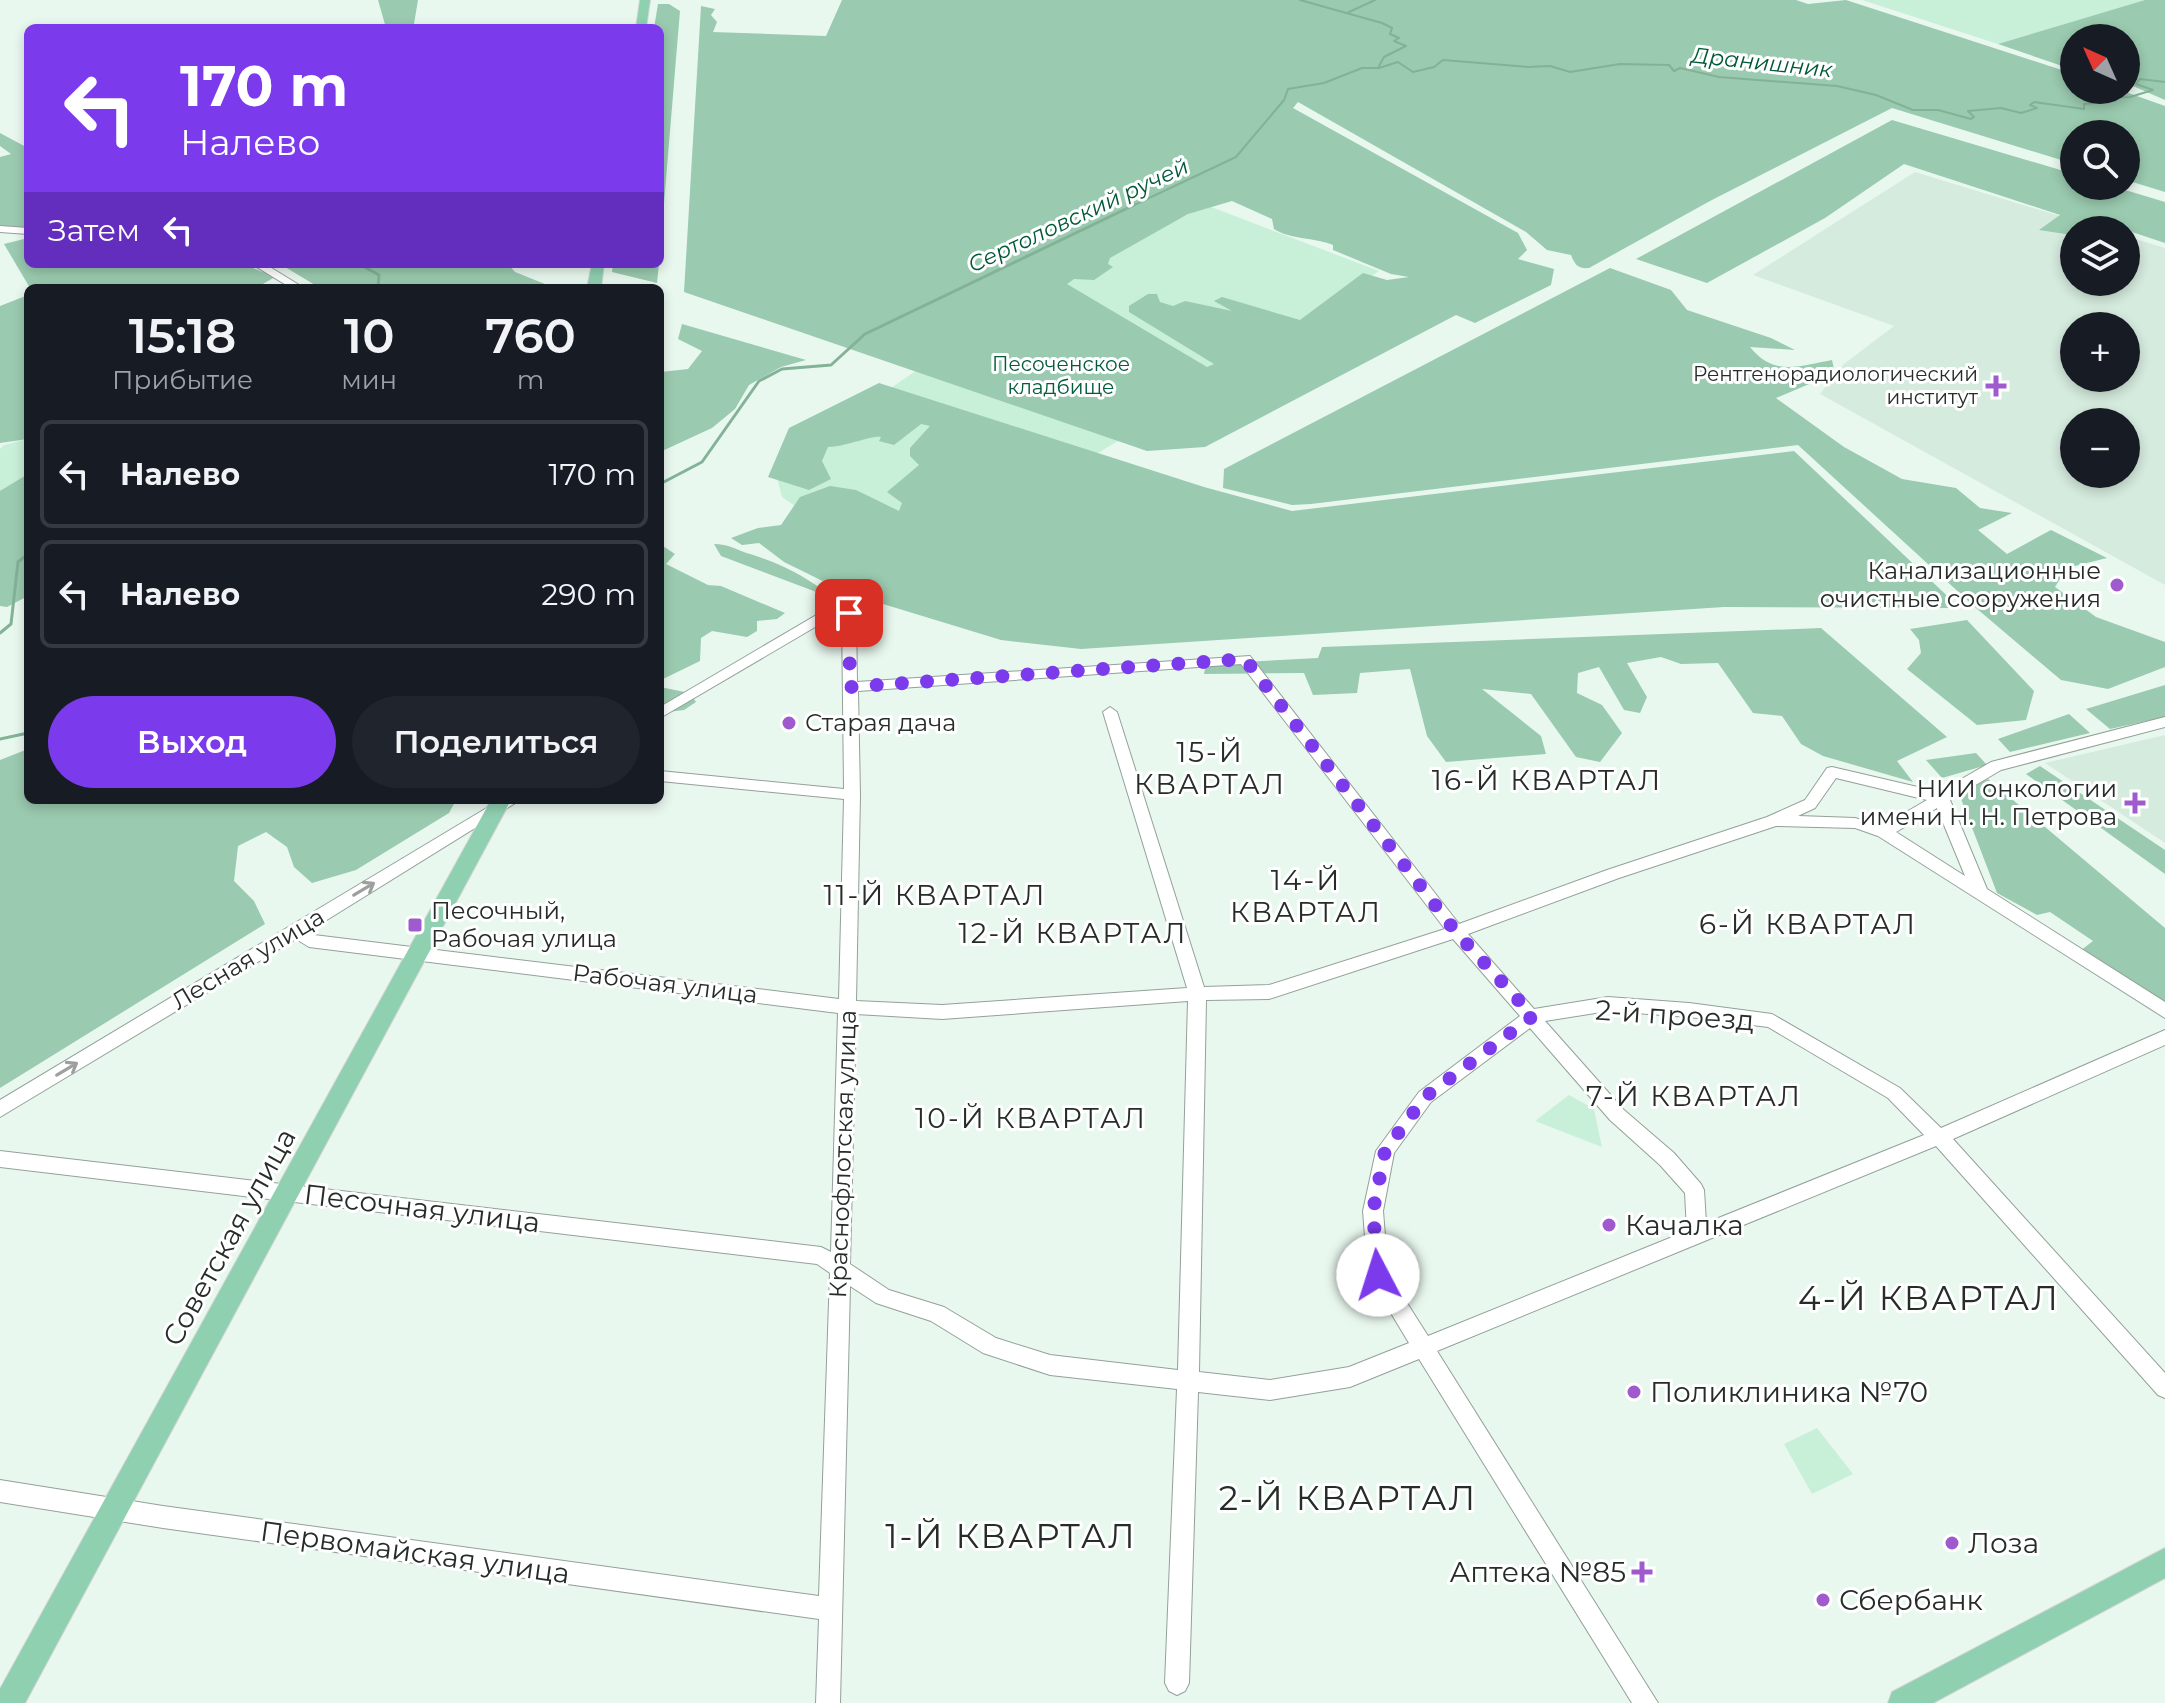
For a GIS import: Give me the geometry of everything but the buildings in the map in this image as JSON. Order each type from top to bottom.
[{"type":"main road","points":[[642,24],[645,0]]},
{"type":"main road","name":"Советская улица","points":[[9,1703],[289,1192],[415,953],[503,804]]},
{"type":"main road","points":[[1903,1703],[2165,1562]]},
{"type":"street","points":[[2,229],[24,231]]},
{"type":"street","points":[[264,268],[292,284]]},
{"type":"street","name":"Краснофлотская улица","points":[[664,711],[835,610],[844,608],[849,613],[852,795],[828,1703]]},
{"type":"street","points":[[850,687],[1245,659],[1456,932],[1617,1115],[1667,1159],[1694,1190],[1697,1235]]},
{"type":"street","points":[[1110,712],[1197,994],[1177,1683]]},
{"type":"street","points":[[1884,832],[1996,766],[2165,722]]},
{"type":"street","points":[[1773,821],[1810,804],[1832,772],[1941,798]]},
{"type":"street","points":[[664,776],[852,795]]},
{"type":"street","points":[[1941,798],[1979,891]]},
{"type":"street","name":"Лесная улица","points":[[0,1109],[502,804]]},
{"type":"street","points":[[1773,821],[1855,823],[1884,832],[2165,1011]]},
{"type":"street","name":"Рабочая улица","points":[[297,930],[309,941],[847,1007],[942,1012],[1269,992],[1456,932],[1613,874],[1773,821]]},
{"type":"street","name":"2-й проезд","points":[[1646,1703],[1378,1275],[1373,1211],[1385,1151],[1425,1097],[1533,1016],[1608,1004],[1772,1021],[1894,1093],[1939,1137],[2165,1388]]},
{"type":"street","name":"Песочная улица","points":[[0,1159],[821,1256],[883,1297],[937,1314],[990,1346],[1050,1365],[1270,1390],[1350,1377],[1939,1137],[2165,1037]]},
{"type":"street","name":"Первомайская улица","points":[[0,1491],[831,1609]]},
{"type":"shaded area","name":"Рентгенорадиологический институт","points":[[1915,172],[2060,216],[2060,296],[2140,296],[2140,240],[2165,248],[2165,585],[1820,394],[1844,364],[1894,326],[1753,275]]},
{"type":"shaded area","name":"НИИ онкологии имени Н. Н. Петрова","points":[[2165,735],[2165,843],[2045,763]]},
{"type":"green space","points":[[378,0],[418,0],[414,24],[385,24]]},
{"type":"green space","points":[[842,0],[1796,0],[1808,4],[1846,0],[2060,69],[2060,104],[2140,104],[2140,97],[2165,106],[2165,192],[2140,184],[2140,120],[2060,120],[2060,160],[1892,108],[1710,201],[1589,268],[1582,268],[1577,266],[1571,255],[1547,250],[1526,232],[1298,102],[1293,108],[1518,233],[1527,250],[1518,259],[1554,269],[1551,285],[1475,323],[1456,315],[1205,447],[1147,451],[684,292],[701,6],[715,9],[711,15],[717,22],[713,32],[826,36]],"holes":[[[1232,201],[1272,219],[1274,229],[1333,245],[1333,250],[1391,274],[1409,277],[1387,280],[1363,273],[1300,320],[1222,297],[1214,301],[1232,311],[1185,301],[1173,306],[1160,302],[1157,294],[1148,294],[1129,306],[1129,312],[1214,364],[1207,367],[1067,284],[1074,279],[1094,280],[1113,267],[1108,264],[1110,258],[1188,214]]]},
{"type":"green space","points":[[1862,0],[2145,0],[2060,24],[1998,44]]},
{"type":"green space","points":[[2145,0],[2165,0],[2165,100],[2140,89],[2140,24],[2065,24]]},
{"type":"green space","points":[[658,4],[669,4],[680,11],[664,203],[664,24],[655,24]]},
{"type":"green space","points":[[2060,25],[2060,65],[1998,44]]},
{"type":"green space","points":[[1892,120],[2060,170],[2060,200],[2140,200],[2140,194],[2165,202],[2165,243],[2140,235],[2140,216],[2060,216],[2060,233],[2039,230],[2060,215],[1904,164],[1825,218],[1707,283],[1636,259]]},
{"type":"green space","points":[[0,133],[24,146],[24,229],[0,225],[0,157],[11,154],[0,146]]},
{"type":"green space","name":"Песоченское кладбище","points":[[1206,205],[1379,271],[1282,340],[864,597],[849,591],[805,513],[782,497],[777,478],[867,404],[1019,301]]},
{"type":"green space","points":[[24,239],[24,268],[253,268],[275,277],[263,284],[28,284],[4,244]]},
{"type":"green space","points":[[287,268],[512,268],[545,284],[313,284]]},
{"type":"green space","points":[[612,268],[659,268],[657,283],[612,272]]},
{"type":"green space","points":[[1610,268],[1671,290],[1687,310],[1771,338],[1795,350],[1750,347],[1768,363],[1788,367],[1832,360],[1835,373],[1776,398],[1844,447],[1902,479],[1956,488],[1980,508],[2012,513],[1978,530],[2007,554],[2051,530],[2107,558],[2067,568],[2055,587],[2096,617],[2165,642],[2165,667],[2108,689],[2061,680],[1976,608],[1798,445],[1311,504],[1292,505],[1223,488],[1224,469]]},
{"type":"green space","points":[[24,297],[24,440],[0,443],[0,306]]},
{"type":"green space","points":[[682,324],[806,360],[781,367],[749,385],[735,409],[712,428],[664,450],[664,372],[688,369],[702,351],[678,339]]},
{"type":"green space","points":[[879,383],[1204,487],[1292,511],[1794,451],[1960,608],[1724,607],[1081,649],[1001,640],[847,593],[784,562],[759,543],[742,545],[731,538],[758,528],[781,525],[800,497],[830,486],[856,490],[899,511],[902,503],[887,492],[919,465],[910,456],[910,448],[930,426],[921,424],[894,445],[879,441],[881,437],[877,437],[828,447],[822,461],[831,479],[809,490],[768,477],[789,428]]},
{"type":"green space","points":[[24,440],[24,502],[0,503],[0,449]]},
{"type":"green space","points":[[24,476],[24,598],[7,607],[0,606],[0,491]]},
{"type":"green space","points":[[714,544],[728,546],[779,565],[823,590],[819,593],[721,556]]},
{"type":"green space","points":[[664,547],[675,554],[666,564],[708,585],[721,586],[785,613],[777,619],[757,621],[757,631],[747,637],[712,631],[701,638],[700,661],[664,679]]},
{"type":"green space","points":[[1967,620],[2034,691],[2026,720],[1977,725],[1907,669],[1921,653],[1919,640],[1910,629]]},
{"type":"green space","points":[[1821,628],[1947,737],[1897,761],[1913,782],[1823,756],[1801,744],[1782,716],[1753,713],[1718,663],[1681,664],[1661,657],[1627,663],[1647,697],[1640,713],[1624,710],[1599,667],[1578,673],[1577,693],[1602,705],[1622,733],[1600,762],[1576,757],[1531,694],[1482,689],[1541,736],[1546,754],[1446,762],[1427,736],[1410,669],[1360,673],[1357,693],[1313,695],[1304,673],[1204,674],[1206,664],[1318,658],[1322,647]]},
{"type":"green space","points":[[2165,685],[2165,717],[2110,729],[2086,709]]},
{"type":"green space","points":[[664,688],[690,693],[696,702],[684,710],[664,712]]},
{"type":"green space","points":[[2069,714],[2090,733],[2010,752],[1998,739]]},
{"type":"green space","points":[[24,751],[24,804],[454,804],[449,813],[356,870],[312,883],[294,867],[287,847],[266,832],[238,846],[234,881],[254,901],[265,924],[0,1088],[0,760]]},
{"type":"green space","points":[[1976,753],[1987,765],[1942,778],[1926,760]]},
{"type":"green space","points":[[2040,766],[2165,850],[2165,874],[2026,774]]},
{"type":"green space","points":[[1988,779],[2165,928],[2165,1005],[2080,951],[2093,941],[2050,912],[2037,915],[1997,893],[1958,791]]},
{"type":"green space","points":[[1569,1095],[1594,1109],[1602,1147],[1535,1121]]},
{"type":"green space","points":[[1817,1428],[1853,1474],[1812,1494],[1784,1444]]},
{"type":"waterway","name":"Сертоловский ручей","points":[[1130,207],[1236,157],[1284,100],[1288,89],[1324,83],[1362,68],[1378,68],[1384,57],[1406,46],[1394,41],[1399,38],[1390,34],[1392,28],[1382,23],[1300,0]]},
{"type":"waterway","points":[[1349,12],[1375,0]]},
{"type":"waterway","name":"Дранишник","points":[[1379,68],[1398,62],[1413,72],[1434,67],[1443,60],[1550,66],[1570,72],[1620,64],[1669,65],[1674,71],[1680,68],[1719,77],[1837,86],[1876,95],[1913,110],[1938,110],[1971,119],[1974,117],[1968,111],[2001,108],[2021,113],[2037,108],[2030,105],[2034,102],[2084,109],[2084,104],[2103,102],[2100,98],[2130,97],[2153,90],[2136,84],[2140,79],[2165,82]]},
{"type":"waterway","name":"Сертоловский ручей","points":[[664,482],[702,462],[759,381],[782,369],[831,365],[865,334],[1134,205]]},
{"type":"waterway","points":[[366,268],[379,275],[378,284]]},
{"type":"waterway","points":[[0,633],[11,624],[18,562],[24,557]]},
{"type":"waterway","name":"Сертоловский ручей","points":[[0,739],[24,734]]},
{"type":"place","name":"Рентгенорадиологический институт","points":[[1996,386]]},
{"type":"place","name":"Канализационные очистные сооружения","points":[[2117,585]]},
{"type":"place","name":"Старая дача","points":[[789,723]]},
{"type":"place","name":"НИИ онкологии имени Н. Н. Петрова","points":[[2135,803]]},
{"type":"place","name":"Песочный, Рабочая улица","points":[[415,925]]},
{"type":"place","name":"Качалка","points":[[1609,1225]]},
{"type":"place","name":"Поликлиника №70","points":[[1634,1392]]},
{"type":"place","name":"Лоза","points":[[1952,1543]]},
{"type":"place","name":"Аптека №85","points":[[1642,1572]]},
{"type":"place","name":"Сбербанк","points":[[1823,1600]]},
{"type":"district","name":"15-Й КВАРТАЛ","points":[[1210,768]]},
{"type":"district","name":"16-Й КВАРТАЛ","points":[[1547,780]]},
{"type":"district","name":"11-Й КВАРТАЛ","points":[[935,895]]},
{"type":"district","name":"14-Й КВАРТАЛ","points":[[1306,896]]},
{"type":"district","name":"6-Й КВАРТАЛ","points":[[1808,924]]},
{"type":"district","name":"12-Й КВАРТАЛ","points":[[1073,933]]},
{"type":"district","name":"7-Й КВАРТАЛ","points":[[1694,1096]]},
{"type":"district","name":"10-Й КВАРТАЛ","points":[[1031,1118]]},
{"type":"district","name":"4-Й КВАРТАЛ","points":[[1929,1298]]},
{"type":"district","name":"2-Й КВАРТАЛ","points":[[1348,1498]]},
{"type":"district","name":"1-Й КВАРТАЛ","points":[[1011,1536]]},
{"type":"route","points":[[849,613],[850,687],[1245,659],[1456,932],[1533,1016],[1425,1097],[1385,1151],[1373,1211],[1378,1275]]}]
